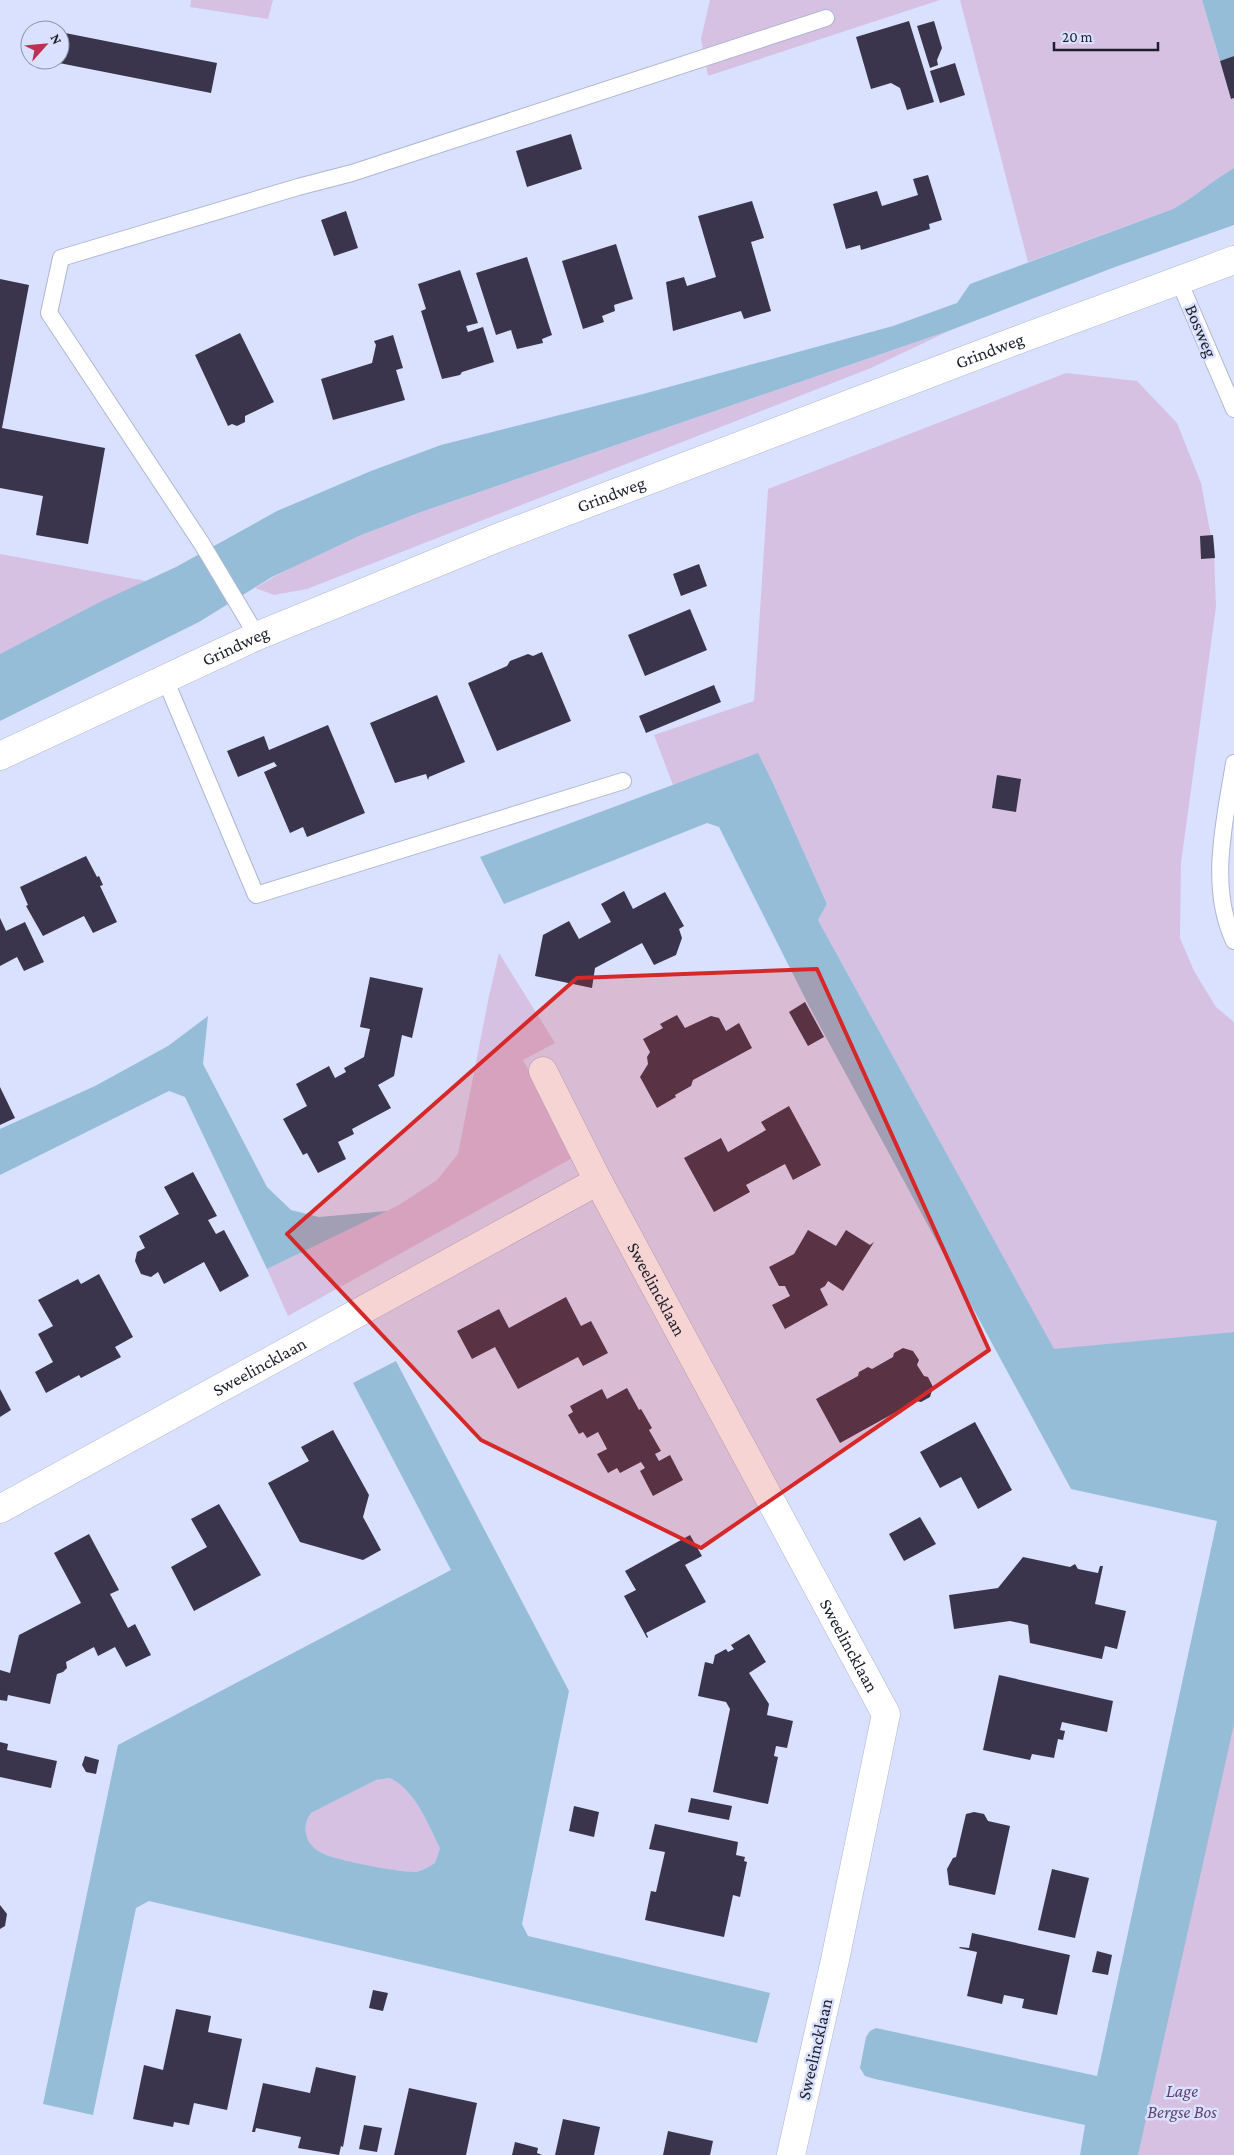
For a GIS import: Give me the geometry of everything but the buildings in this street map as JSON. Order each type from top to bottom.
[{"type":"street","name":"Grindweg","points":[[0,756],[165,678],[251,626],[511,533],[1015,341],[1234,260]]},
{"type":"street","name":"Sweelincklaan","points":[[543,1071],[598,1181],[886,1714],[835,1960],[791,2155]]},
{"type":"street","name":"Sweelincklaan","points":[[0,1509],[598,1181]]},
{"type":"lane","points":[[251,626],[202,544],[49,313],[61,258],[298,187],[352,173],[826,18]]},
{"type":"lane","name":"Bosweg","points":[[1179,281],[1234,409]]},
{"type":"lane","points":[[165,678],[256,895],[623,781]]},
{"type":"lane","points":[[1234,763],[1224,825],[1220,889],[1230,932],[1234,941]]},
{"type":"highlighted area","points":[[817,969],[989,1350],[701,1548],[481,1440],[287,1234],[577,978]]},
{"type":"green space","points":[[191,0],[273,0],[268,19],[190,7]]},
{"type":"green space","points":[[710,0],[940,0],[708,76],[701,39]]},
{"type":"green space","points":[[960,0],[1202,0],[1231,99],[1234,98],[1234,168],[1173,209],[1028,262]]},
{"type":"green space","points":[[951,330],[871,368],[307,589],[274,595],[255,588],[316,555],[421,512]]},
{"type":"green space","points":[[1066,373],[1137,381],[1177,423],[1201,483],[1214,552],[1216,607],[1181,863],[1180,938],[1194,971],[1216,1007],[1234,1022],[1234,1332],[1054,1350],[818,920],[827,904],[773,783],[758,754],[673,785],[654,735],[754,701],[768,489]]},
{"type":"green space","points":[[0,554],[146,581],[0,654]]},
{"type":"green space","points":[[499,953],[555,1043],[523,1060],[574,1157],[288,1316],[267,1269],[399,1205],[437,1180],[458,1154]]},
{"type":"green space","name":"Lage Bergse Bos","points":[[1234,1581],[1234,2155],[1117,2155]]},
{"type":"green space","points":[[390,1778],[407,1791],[420,1808],[440,1848],[435,1863],[417,1872],[406,1872],[338,1859],[315,1849],[308,1840],[305,1829],[311,1813],[376,1780]]},
{"type":"water","points":[[1202,0],[1234,0],[1234,56],[1220,61]]},
{"type":"water","points":[[1234,168],[1234,225],[1115,267],[951,330],[421,512],[359,536],[272,577],[199,622],[0,721],[0,654],[100,602],[176,567],[277,511],[371,471],[441,445],[643,394],[893,326],[957,303],[970,284],[1173,209]]},
{"type":"water","points":[[758,753],[827,904],[818,920],[1054,1349],[1234,1332],[1234,1724],[1138,2155],[1080,2155],[1085,2125],[875,2079],[865,2076],[860,2068],[866,2037],[870,2031],[876,2028],[1097,2076],[1217,1521],[1071,1489],[809,1006],[719,827],[707,823],[504,904],[480,857]]},
{"type":"water","points":[[208,1016],[203,1064],[267,1187],[291,1210],[319,1217],[387,1211],[267,1269],[185,1097],[169,1091],[0,1175],[0,1129],[95,1086],[168,1046]]},
{"type":"water","points":[[396,1361],[569,1691],[522,1924],[528,1936],[770,1993],[757,2043],[149,1901],[136,1908],[93,2115],[43,2104],[118,1745],[451,1570],[353,1383]],"holes":[[[390,1778],[399,1784],[420,1808],[440,1848],[435,1863],[417,1872],[366,1865],[320,1852],[308,1840],[305,1829],[311,1813],[376,1780]]]}]
